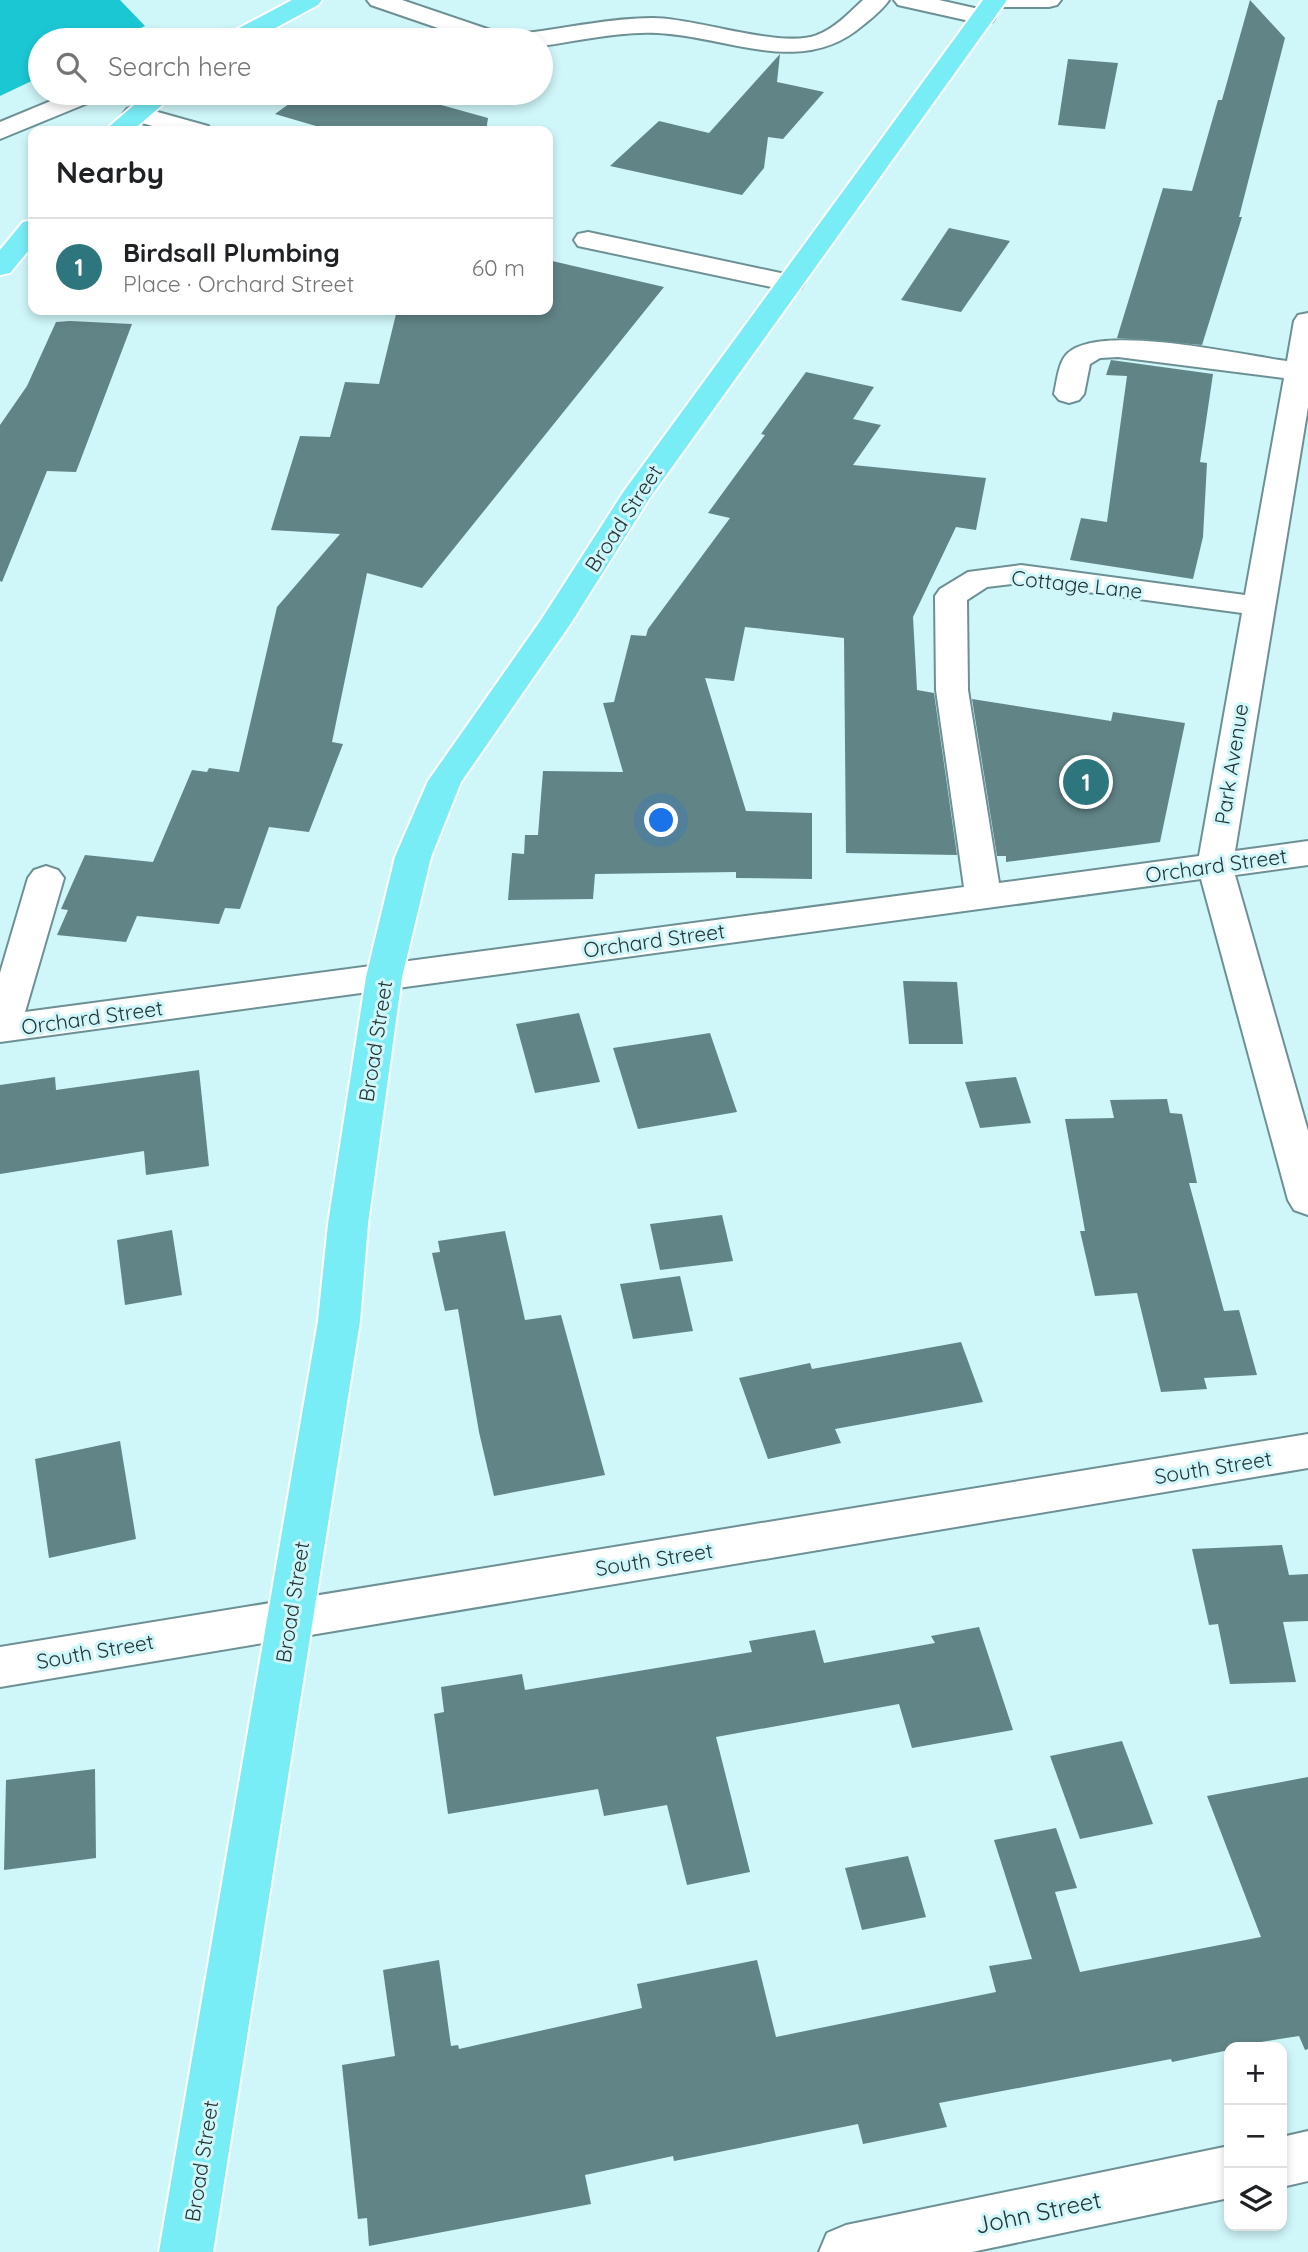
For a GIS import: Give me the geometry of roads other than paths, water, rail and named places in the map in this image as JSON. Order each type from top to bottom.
[{"type":"main road","points":[[258,28],[310,0]]},
{"type":"main road","name":"Broad Street","points":[[186,2252],[339,1321],[348,1224],[384,977],[413,857],[445,781],[555,623],[635,497],[991,6]]},
{"type":"main road","points":[[126,123],[148,105]]},
{"type":"main road","points":[[0,267],[28,234]]},
{"type":"street","points":[[379,0],[461,28]]},
{"type":"street","points":[[553,37],[652,25],[675,26],[800,47],[824,41],[877,0]]},
{"type":"street","points":[[906,0],[991,6],[1049,0]]},
{"type":"street","points":[[0,131],[62,105]]},
{"type":"street","points":[[126,123],[153,126]]},
{"type":"street","points":[[588,240],[790,283]]},
{"type":"street","name":"Park Avenue","points":[[1308,321],[1214,866],[1308,1200]]},
{"type":"street","points":[[1069,394],[1077,360],[1093,349],[1154,351],[1300,372]]},
{"type":"street","name":"Cottage Lane","points":[[983,895],[952,690],[951,596],[979,579],[1021,573],[1258,606]]},
{"type":"street","name":"Orchard Street","points":[[1,1029],[1308,853]]},
{"type":"street","points":[[1,1029],[46,878]]},
{"type":"street","name":"South Street","points":[[0,1667],[1308,1451]]},
{"type":"street","points":[[1287,2161],[1308,2156]]},
{"type":"street","name":"John Street","points":[[846,2252],[1224,2173]]},
{"type":"place","name":"Birdsall Plumbing","points":[[1086,782]]}]
